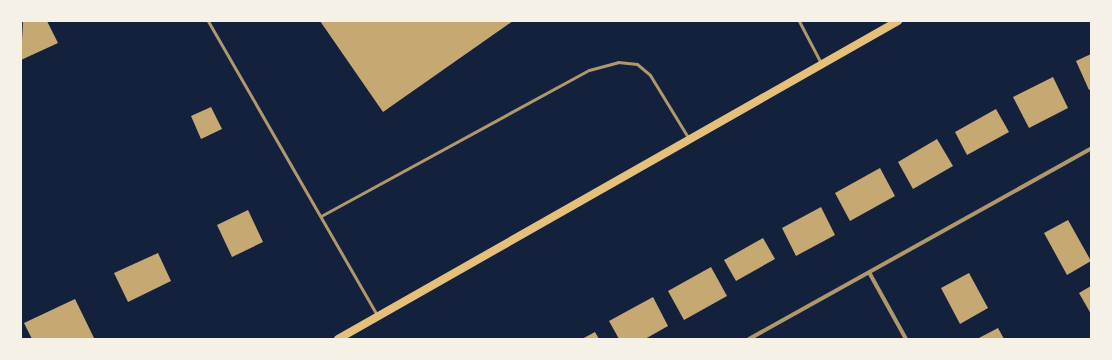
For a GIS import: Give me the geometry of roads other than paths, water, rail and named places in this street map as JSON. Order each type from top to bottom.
[{"type":"main road","points":[[338,339],[690,141],[898,21]]},
{"type":"street","points":[[749,339],[870,274],[1091,149]]},
{"type":"street","points":[[870,274],[906,339]]},
{"type":"lane","points":[[208,21],[378,317]]},
{"type":"lane","points":[[799,21],[822,65]]},
{"type":"lane","points":[[321,216],[589,70],[618,62],[637,64],[650,75],[690,141]]}]
